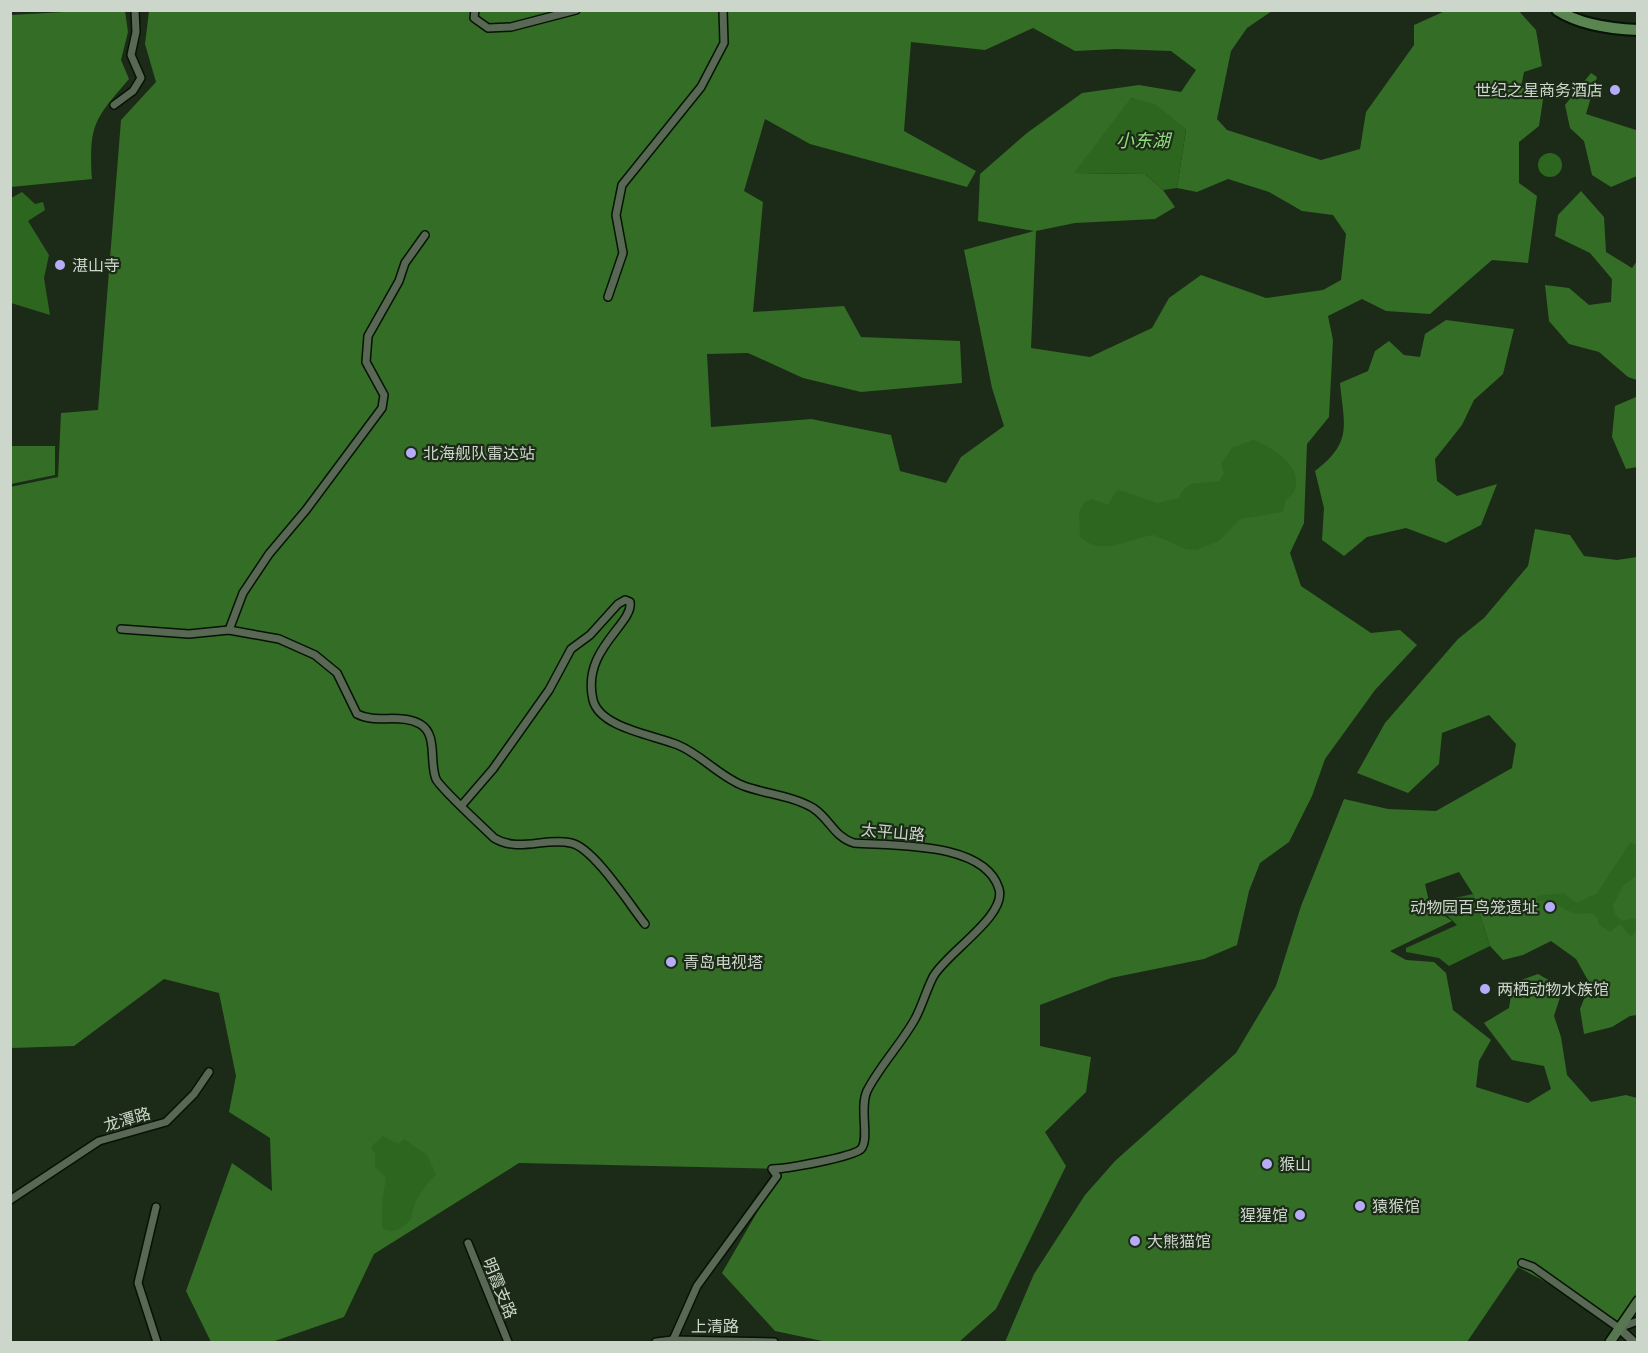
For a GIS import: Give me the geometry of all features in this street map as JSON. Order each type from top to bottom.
[{"type":"main road","points":[[1557,10],[1566,16],[1617,29],[1638,30]]},
{"type":"main road","points":[[1610,1342],[1638,1301]]},
{"type":"street","points":[[114,105],[133,91],[141,78],[131,55],[136,32],[135,10]]},
{"type":"street","points":[[476,10],[474,18],[488,28],[511,27],[576,10]]},
{"type":"street","points":[[608,297],[623,253],[616,215],[622,185],[701,87],[724,43],[723,10]]},
{"type":"street","points":[[229,630],[243,593],[269,554],[306,510],[382,408],[384,395],[366,362],[368,336],[399,281],[405,263],[425,234]]},
{"type":"street","name":"太平山路","points":[[462,805],[493,769],[549,690],[571,649],[590,635],[618,604],[625,600],[630,602],[630,610],[600,651],[593,666],[591,683],[594,702],[601,715],[615,723],[679,746],[743,786],[813,808],[843,839],[854,843],[954,851],[980,866],[993,879],[999,890],[996,909],[986,922],[939,966],[916,1016],[868,1090],[862,1112],[865,1131],[862,1147],[859,1151],[838,1157],[772,1169],[777,1176],[697,1286],[673,1340]]},
{"type":"street","points":[[121,628],[189,634],[229,630],[279,639],[315,655],[337,673],[350,705],[363,717],[410,720],[422,724],[429,735],[432,769],[437,782],[494,838],[503,844],[521,846],[557,841],[573,843],[589,855],[645,924]]},
{"type":"street","name":"龙潭路","points":[[10,1200],[99,1141],[166,1122],[194,1094],[209,1072]]},
{"type":"street","points":[[156,1207],[138,1283],[157,1342]]},
{"type":"street","name":"明霞支路","points":[[468,1243],[508,1342]]},
{"type":"street","points":[[1522,1263],[1533,1268],[1619,1328],[1634,1342]]},
{"type":"street","points":[[1619,1328],[1638,1321]]},
{"type":"street","name":"上清路","points":[[656,1342],[673,1340],[774,1342]]},
{"type":"shaded area","points":[[1518,10],[1536,30],[1542,66],[1524,72],[1521,87],[1544,93],[1539,126],[1519,142],[1519,183],[1537,196],[1528,263],[1492,260],[1430,314],[1386,311],[1362,299],[1328,316],[1333,340],[1329,417],[1307,444],[1304,523],[1290,553],[1301,586],[1371,633],[1400,630],[1417,645],[1375,690],[1325,759],[1312,796],[1289,842],[1260,863],[1249,891],[1237,945],[1204,959],[1111,978],[1040,1005],[1040,1046],[1091,1057],[1086,1092],[1045,1132],[1066,1166],[996,1309],[959,1342],[827,1342],[775,1331],[722,1273],[782,1169],[519,1163],[374,1254],[344,1317],[272,1342],[211,1342],[186,1291],[232,1163],[272,1191],[270,1138],[229,1112],[236,1076],[219,993],[164,979],[74,1046],[11,1048],[10,487],[58,477],[61,413],[98,410],[121,120],[156,82],[145,44],[149,11],[1272,11],[1247,28],[1231,51],[1217,119],[1227,130],[1321,160],[1360,149],[1366,112],[1414,45],[1414,25],[1445,11]],"holes":[[[1033,28],[1075,51],[1116,49],[1171,51],[1196,70],[1181,92],[1139,85],[1082,93],[1027,133],[980,174],[978,221],[1034,231],[964,250],[992,388],[1004,426],[961,457],[946,483],[900,471],[891,435],[811,419],[711,427],[707,354],[748,353],[803,378],[861,392],[962,383],[960,341],[861,337],[844,306],[753,312],[763,202],[744,191],[765,119],[810,144],[967,187],[976,171],[904,131],[911,42],[985,50]],[[1132,98],[1186,129],[1177,188],[1197,192],[1228,179],[1269,192],[1302,211],[1333,215],[1346,234],[1341,280],[1323,290],[1266,298],[1201,275],[1169,298],[1152,328],[1090,357],[1031,348],[1036,231],[1075,223],[1155,219],[1175,207],[1163,190],[1145,174],[1075,173]]]},
{"type":"shaded area","points":[[125,11],[128,32],[121,60],[129,79],[108,104],[96,124],[92,146],[92,179],[11,187],[11,15]]},
{"type":"shaded area","points":[[1591,73],[1597,77],[1586,114],[1636,130],[1637,125],[1637,176],[1611,187],[1592,175],[1584,141],[1570,128],[1565,105]]},
{"type":"shaded area","points":[[1581,191],[1604,217],[1606,252],[1632,268],[1637,261],[1637,380],[1628,377],[1599,352],[1569,344],[1549,321],[1545,285],[1569,288],[1589,305],[1611,302],[1612,279],[1590,253],[1555,236],[1558,215]]},
{"type":"shaded area","points":[[1446,320],[1514,329],[1503,374],[1474,400],[1462,425],[1435,459],[1437,481],[1457,496],[1497,484],[1481,525],[1446,543],[1406,528],[1367,537],[1344,556],[1322,540],[1324,508],[1315,471],[1336,451],[1341,442],[1344,422],[1340,383],[1368,371],[1375,351],[1389,341],[1404,355],[1420,357],[1425,334]]},
{"type":"shaded area","points":[[1636,397],[1637,467],[1626,469],[1612,437],[1615,406]]},
{"type":"shaded area","points":[[11,446],[55,446],[55,475],[11,484]]},
{"type":"shaded area","points":[[1535,529],[1570,535],[1584,556],[1617,560],[1637,557],[1637,1015],[1630,1016],[1612,1027],[1584,1034],[1580,1009],[1590,984],[1576,959],[1551,941],[1523,955],[1503,960],[1490,946],[1473,894],[1459,872],[1425,884],[1430,906],[1452,921],[1390,951],[1406,960],[1434,962],[1446,973],[1453,1010],[1491,1040],[1479,1061],[1476,1087],[1528,1103],[1551,1089],[1544,1066],[1512,1060],[1484,1023],[1509,1008],[1513,983],[1538,974],[1563,988],[1554,1016],[1561,1037],[1567,1075],[1591,1102],[1626,1095],[1637,1098],[1637,1316],[1618,1321],[1518,1267],[1467,1342],[1005,1342],[1034,1274],[1085,1195],[1115,1161],[1236,1053],[1276,986],[1301,906],[1344,799],[1388,809],[1436,811],[1512,768],[1516,744],[1489,715],[1442,733],[1439,764],[1408,793],[1357,773],[1385,723],[1458,639],[1484,618],[1528,566]]},
{"type":"water","name":"小东湖","points":[[1131,98],[1155,104],[1186,129],[1177,188],[1163,190],[1145,174],[1074,173]]},
{"type":"water","points":[[1550,153],[1558,157],[1562,165],[1558,173],[1550,177],[1542,173],[1538,165],[1542,157]]},
{"type":"water","points":[[22,192],[35,204],[43,202],[45,210],[28,221],[49,255],[44,278],[50,315],[11,303],[11,198]]},
{"type":"water","points":[[1253,440],[1277,452],[1291,466],[1295,474],[1294,492],[1286,501],[1283,512],[1240,519],[1219,541],[1196,550],[1186,549],[1154,535],[1107,546],[1089,543],[1080,537],[1079,512],[1085,502],[1092,499],[1108,505],[1119,490],[1157,503],[1179,498],[1182,491],[1191,484],[1219,481],[1224,473],[1221,464],[1232,448]]},
{"type":"water","points":[[1630,843],[1637,845],[1637,875],[1623,886],[1613,905],[1615,914],[1622,921],[1637,918],[1637,929],[1631,937],[1620,924],[1610,932],[1598,924],[1598,918],[1591,913],[1577,914],[1552,901],[1537,901],[1537,896],[1563,893],[1577,903],[1597,893]]},
{"type":"water","points":[[1473,894],[1490,946],[1449,966],[1439,958],[1406,952],[1406,948],[1457,925],[1441,910],[1441,901]]},
{"type":"water","points":[[383,1136],[399,1144],[404,1139],[427,1155],[436,1174],[420,1195],[411,1219],[394,1231],[382,1228],[382,1204],[386,1178],[375,1166],[375,1154],[371,1147]]},
{"type":"place","name":"世纪之星商务酒店","points":[[1615,90]]},
{"type":"place","name":"湛山寺","points":[[60,265]]},
{"type":"place","name":"北海舰队雷达站","points":[[411,453]]},
{"type":"place","name":"动物园百鸟笼遗址","points":[[1550,907]]},
{"type":"place","name":"青岛电视塔","points":[[671,962]]},
{"type":"place","name":"两栖动物水族馆","points":[[1485,989]]},
{"type":"place","name":"猴山","points":[[1267,1164]]},
{"type":"place","name":"猿猴馆","points":[[1360,1206]]},
{"type":"place","name":"猩猩馆","points":[[1300,1215]]},
{"type":"place","name":"大熊猫馆","points":[[1135,1241]]}]
